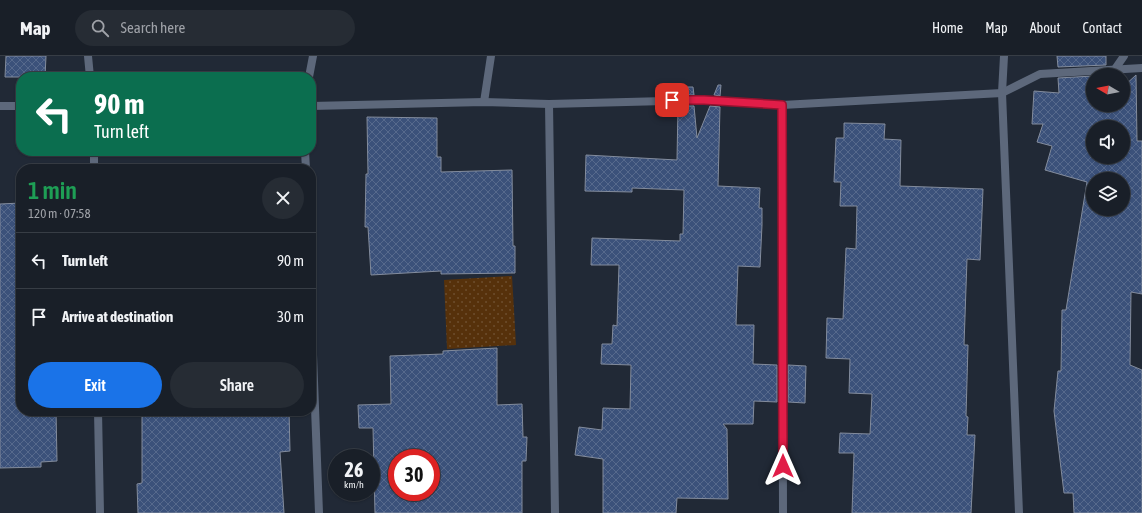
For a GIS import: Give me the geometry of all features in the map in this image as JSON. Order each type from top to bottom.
[{"type":"street","points":[[88,56],[90,72]]},
{"type":"street","points":[[310,72],[313,56]]},
{"type":"street","points":[[484,102],[491,56]]},
{"type":"street","points":[[1004,56],[1002,93],[1019,513]]},
{"type":"street","points":[[1116,68],[1124,56]]},
{"type":"street","points":[[1130,68],[1142,68]]},
{"type":"street","points":[[316,106],[484,102],[548,104],[704,100],[782,105],[1002,93],[1040,74],[1086,71]]},
{"type":"street","points":[[548,104],[555,513]]},
{"type":"street","points":[[782,105],[784,513]]},
{"type":"street","points":[[0,106],[16,106]]},
{"type":"street","points":[[98,416],[100,513]]},
{"type":"street","points":[[315,416],[319,513]]},
{"type":"shaded area","points":[[512,276],[516,345],[447,349],[444,280]]},
{"type":"building","points":[[6,56],[46,56],[45,72],[16,72],[16,77],[5,77]]},
{"type":"building","points":[[1057,56],[1106,56],[1106,65],[1058,67]]},
{"type":"building","points":[[1136,75],[1137,141],[1142,141],[1142,294],[1131,292],[1130,365],[1142,370],[1142,513],[1074,513],[1073,493],[1064,493],[1054,411],[1058,371],[1061,371],[1062,310],[1066,310],[1086,188],[1086,216],[1130,216],[1130,172],[1086,172],[1086,182],[1045,170],[1052,146],[1037,142],[1043,124],[1032,124],[1034,91],[1059,93],[1058,78],[1086,76],[1086,112],[1130,112],[1130,81]]},
{"type":"building","points":[[718,85],[721,85],[720,96],[714,95]]},
{"type":"building","points":[[679,87],[693,87],[694,95],[679,95]]},
{"type":"building","points":[[678,106],[694,106],[697,138],[710,106],[720,107],[718,186],[760,188],[759,208],[762,208],[762,225],[760,267],[738,266],[736,325],[754,325],[753,364],[777,365],[777,402],[754,401],[753,424],[723,424],[727,429],[728,499],[677,498],[676,513],[603,513],[603,459],[575,455],[579,427],[602,430],[603,408],[630,409],[631,365],[601,364],[602,344],[612,344],[613,325],[617,326],[619,265],[591,265],[592,238],[680,241],[680,234],[683,234],[684,190],[632,188],[632,192],[585,191],[586,155],[677,160]]},
{"type":"building","points":[[367,117],[437,118],[437,157],[441,157],[441,172],[512,170],[513,246],[515,246],[515,273],[441,274],[441,271],[371,275],[368,227],[365,227],[366,174],[368,174]]},
{"type":"building","points":[[844,123],[885,124],[884,139],[901,140],[900,186],[983,189],[980,260],[967,259],[964,345],[968,345],[966,416],[968,417],[967,435],[975,435],[971,513],[852,513],[854,453],[839,453],[840,433],[870,434],[872,394],[849,393],[850,359],[826,358],[827,318],[843,319],[846,248],[856,249],[857,206],[840,206],[841,182],[834,182],[836,138],[844,138]]},
{"type":"building","points":[[16,203],[16,416],[56,416],[57,461],[41,462],[41,467],[0,468],[0,204]]},
{"type":"building","points":[[497,348],[497,405],[522,404],[523,437],[527,437],[526,461],[522,461],[522,513],[375,513],[375,501],[380,501],[380,449],[373,449],[373,428],[359,428],[358,405],[391,404],[390,356],[443,354],[443,351]]},
{"type":"building","points":[[788,365],[806,366],[805,403],[788,402]]},
{"type":"building","points":[[142,416],[289,416],[290,451],[280,452],[284,513],[138,513],[137,484],[142,483]]},
{"type":"route","points":[[672,100],[704,100],[782,105],[783,466]]}]
